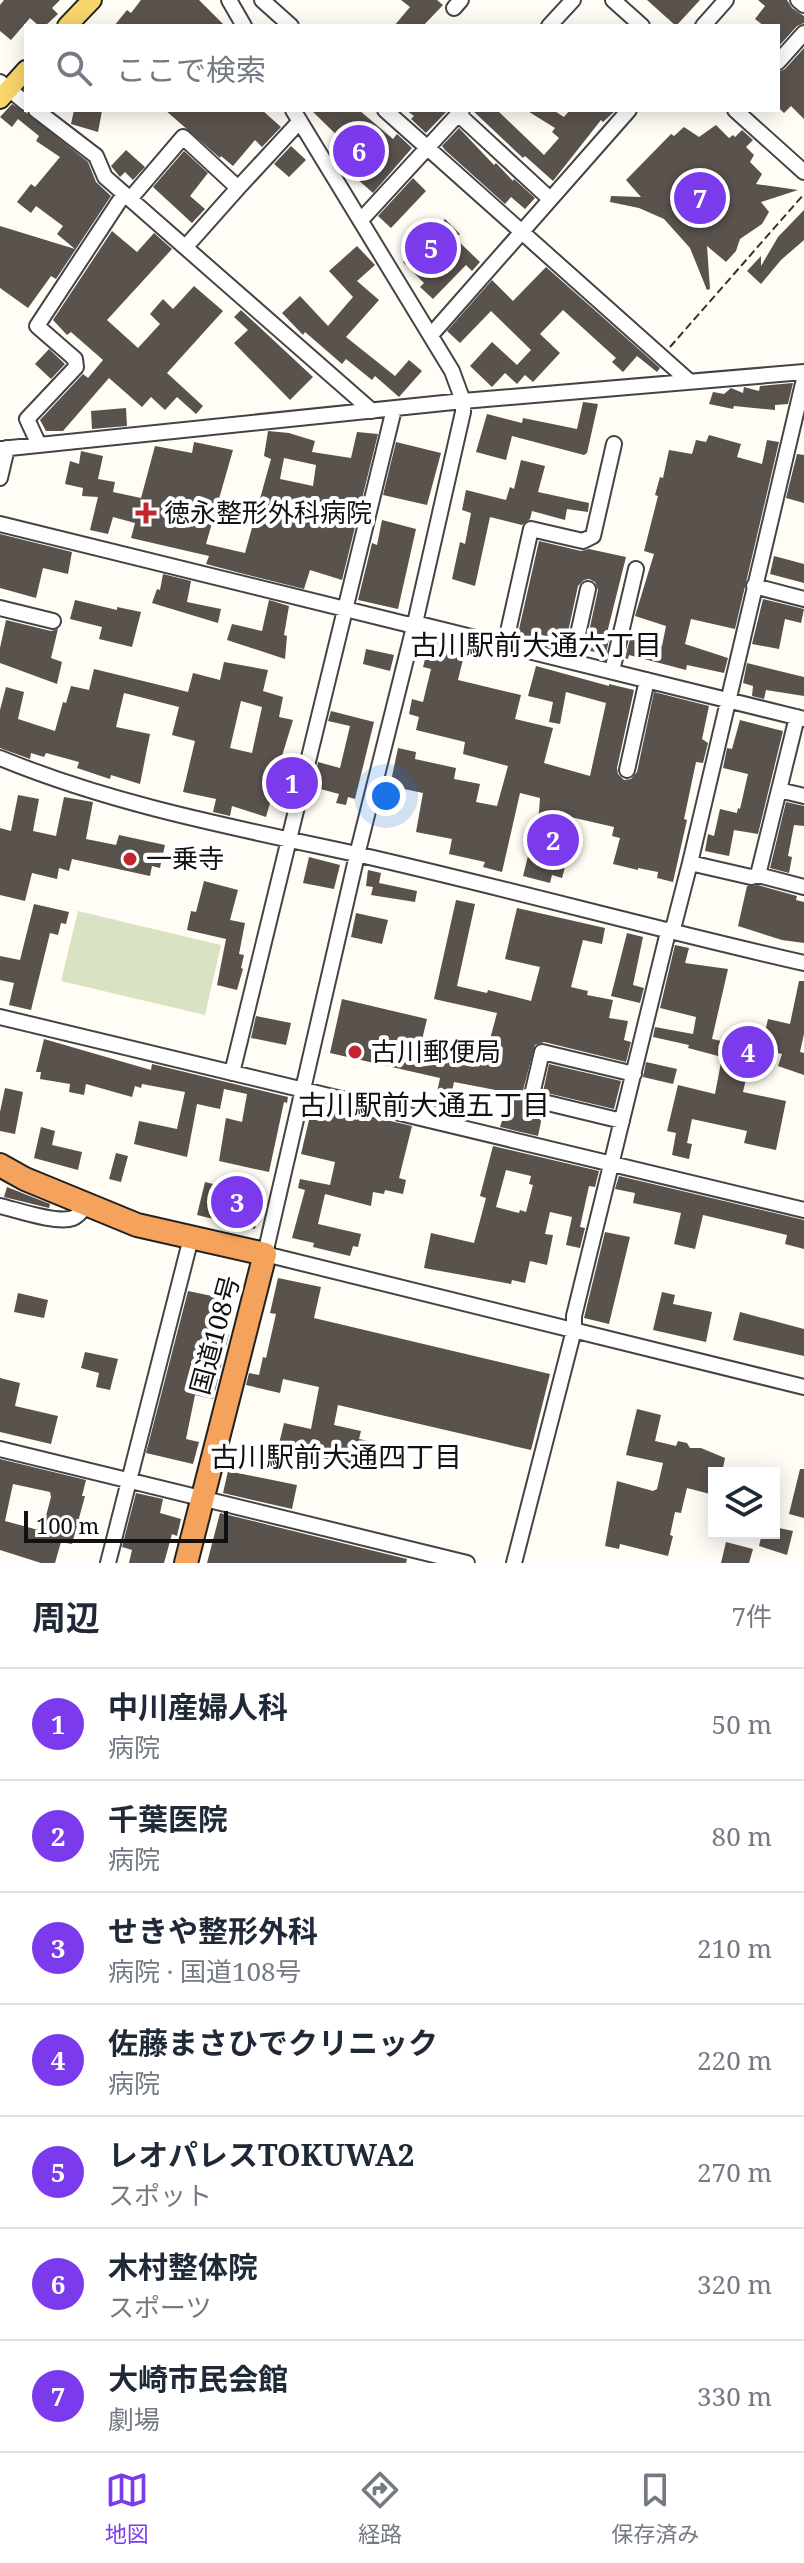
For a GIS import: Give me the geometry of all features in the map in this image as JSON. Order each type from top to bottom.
[{"type":"highway","name":"国道108号","points":[[0,1165],[25,1179],[137,1225],[265,1254],[186,1563]]},
{"type":"main road","points":[[69,24],[92,0]]},
{"type":"main road","points":[[3,90],[24,72]]},
{"type":"street","points":[[229,0],[243,24]]},
{"type":"street","points":[[551,24],[573,0]]},
{"type":"street","points":[[613,0],[640,24]]},
{"type":"street","points":[[705,24],[726,0]]},
{"type":"street","points":[[798,0],[804,5]]},
{"type":"street","points":[[263,1],[289,24]]},
{"type":"street","points":[[780,60],[804,33]]},
{"type":"street","points":[[3,90],[24,102]]},
{"type":"street","points":[[39,112],[96,156],[105,177],[372,411]]},
{"type":"street","points":[[387,112],[690,382]]},
{"type":"street","points":[[361,220],[460,112],[550,199]]},
{"type":"street","points":[[431,335],[627,112]]},
{"type":"street","points":[[737,112],[804,172]]},
{"type":"street","points":[[190,242],[297,116],[452,371],[463,401],[460,431],[357,855],[265,1254],[804,1387]]},
{"type":"street","points":[[39,445],[27,419],[76,367],[75,359],[37,326],[127,196],[183,137],[238,188]]},
{"type":"street","points":[[0,478],[4,448],[463,401],[804,372]]},
{"type":"street","points":[[514,1563],[574,1330],[574,1316],[668,932],[674,925],[690,863],[804,379]]},
{"type":"street","points":[[232,1073],[394,409]]},
{"type":"street","points":[[505,645],[531,529],[583,541],[593,536],[614,444]]},
{"type":"street","points":[[0,524],[801,718],[758,875]]},
{"type":"street","points":[[612,671],[636,569]]},
{"type":"street","points":[[754,586],[804,599]]},
{"type":"street","points":[[572,661],[588,589]]},
{"type":"street","points":[[0,608],[53,621]]},
{"type":"street","points":[[627,770],[647,680]]},
{"type":"street","points":[[0,758],[68,785],[288,841],[804,963]]},
{"type":"street","points":[[779,790],[804,796]]},
{"type":"street","points":[[690,863],[804,887]]},
{"type":"street","points":[[0,1017],[804,1210]]},
{"type":"street","points":[[622,1121],[531,1099],[539,1063],[542,1052],[634,1074]]},
{"type":"street","points":[[0,1206],[67,1219],[75,1217],[88,1205]]},
{"type":"street","points":[[108,1563],[191,1238]]},
{"type":"street","points":[[0,1449],[467,1563]]},
{"type":"path","points":[[661,357],[804,194]]},
{"type":"green space","points":[[78,911],[221,945],[205,1015],[61,981]]},
{"type":"building","points":[[4,0],[60,0],[52,8],[58,14],[47,24],[37,24],[30,18],[11,40],[0,31],[0,5]]},
{"type":"building","points":[[141,0],[199,0],[223,24],[116,24],[127,10],[131,13]]},
{"type":"building","points":[[401,0],[437,0],[443,5],[425,24],[396,24],[410,7]]},
{"type":"building","points":[[647,0],[700,0],[678,24],[674,24]]},
{"type":"building","points":[[758,0],[787,0],[804,16],[804,23],[797,26],[780,45],[780,24],[761,24],[755,19],[765,6]]},
{"type":"building","points":[[804,48],[804,119],[791,106],[784,113],[780,109],[780,71]]},
{"type":"building","points":[[12,104],[27,113],[88,162],[96,182],[111,196],[56,279],[51,276],[28,308],[0,288],[0,226],[75,249],[57,234],[63,226],[36,206],[31,213],[17,202],[31,184],[35,187],[60,157],[36,141],[39,136],[18,119],[12,127],[0,117]]},
{"type":"building","points":[[74,112],[102,112],[98,132],[71,124]]},
{"type":"building","points":[[167,112],[264,112],[281,127],[262,147],[255,140],[233,166]]},
{"type":"building","points":[[313,112],[361,112],[393,139],[397,134],[412,148],[373,193],[356,178],[365,168],[346,152],[350,148]]},
{"type":"building","points":[[409,112],[446,112],[426,133],[411,119],[414,116]]},
{"type":"building","points":[[474,112],[499,112],[544,155],[559,138],[552,132],[555,128],[529,112],[556,112],[564,117],[568,112],[614,112],[603,122],[601,120],[553,181],[525,156],[523,158]]},
{"type":"building","points":[[716,125],[729,138],[742,130],[753,140],[746,147],[754,155],[750,162],[762,174],[756,184],[798,190],[761,202],[769,212],[762,224],[740,239],[736,251],[726,262],[707,246],[710,289],[707,290],[690,248],[664,219],[639,208],[610,202],[611,196],[641,197],[626,180],[671,134],[674,136],[684,127],[699,137]]},
{"type":"building","points":[[459,128],[494,165],[496,163],[535,198],[525,209],[511,197],[505,204],[445,150],[442,146]]},
{"type":"building","points":[[291,146],[306,160],[289,177],[274,164]]},
{"type":"building","points":[[126,150],[145,167],[133,180],[125,172],[120,177],[111,166]]},
{"type":"building","points":[[184,151],[208,173],[190,196],[205,209],[192,223],[153,187]]},
{"type":"building","points":[[413,178],[426,191],[391,228],[378,216]]},
{"type":"building","points":[[804,210],[804,240],[781,260],[761,284],[747,271],[761,256],[761,266],[778,237]]},
{"type":"building","points":[[445,219],[460,234],[455,238],[480,262],[472,271],[466,265],[433,299],[420,287],[424,283],[403,262]]},
{"type":"building","points":[[112,231],[137,252],[154,233],[172,249],[107,320],[138,348],[160,324],[150,314],[163,299],[173,309],[194,286],[223,311],[167,373],[203,406],[196,414],[177,397],[165,410],[151,397],[142,407],[109,378],[63,431],[46,431],[40,420],[83,374],[88,378],[103,360],[71,332],[67,335],[53,320]]},
{"type":"building","points":[[357,246],[375,265],[357,281],[379,300],[346,337],[395,376],[409,360],[422,371],[399,397],[375,376],[372,380],[346,359],[342,364],[305,332],[303,335],[282,313],[300,296],[328,326],[353,297],[329,271]]},
{"type":"building","points":[[546,267],[660,368],[657,372],[637,356],[623,372],[612,362],[616,358],[563,310],[540,334],[560,353],[533,382],[525,375],[517,384],[505,373],[492,387],[470,366],[492,342],[517,365],[531,350],[491,311],[460,343],[447,331],[492,280],[513,301]]},
{"type":"building","points":[[241,310],[313,377],[290,400],[234,343],[248,330],[234,317]]},
{"type":"building","points":[[49,349],[65,364],[51,379],[35,364]]},
{"type":"building","points":[[793,383],[788,404],[775,405],[775,410],[734,406],[733,409],[709,404],[713,392],[724,394],[731,388],[743,393],[744,387],[759,391],[760,386]]},
{"type":"building","points":[[583,402],[598,404],[584,455],[512,436],[506,460],[476,452],[487,414],[522,423],[523,418],[577,429]]},
{"type":"building","points":[[126,408],[127,426],[92,429],[91,411]]},
{"type":"building","points":[[268,431],[289,433],[315,441],[312,452],[351,458],[357,432],[378,434],[342,580],[310,570],[304,589],[206,564],[209,556],[131,538],[135,523],[113,517],[108,534],[90,530],[98,497],[82,496],[83,488],[65,484],[70,461],[79,464],[81,451],[103,456],[98,479],[115,482],[113,492],[141,498],[155,446],[192,453],[194,442],[233,450],[206,544],[245,553],[271,459],[264,456]],"holes":[[[284,458],[316,465],[313,486],[280,479]]]},
{"type":"building","points":[[709,435],[741,444],[737,457],[762,464],[767,440],[779,442],[735,629],[691,619],[685,644],[728,658],[724,673],[687,665],[686,670],[629,655],[628,659],[625,658],[630,639],[662,646],[666,626],[635,616],[654,554],[644,551],[658,496],[655,495],[660,477],[663,478],[669,450],[692,454],[696,440],[706,442]]},
{"type":"building","points":[[396,442],[441,453],[427,505],[383,495]]},
{"type":"building","points":[[797,454],[804,455],[804,503],[786,498]]},
{"type":"building","points":[[521,460],[545,466],[538,492],[589,503],[588,512],[567,509],[565,520],[532,511],[530,519],[522,525],[490,517],[475,586],[452,579],[460,542],[465,544],[471,513],[462,510],[466,490],[506,500],[510,487],[514,489]]},
{"type":"building","points":[[382,520],[416,529],[398,609],[358,600],[372,543],[377,545]]},
{"type":"building","points":[[0,534],[72,552],[68,574],[43,568],[36,598],[0,588]]},
{"type":"building","points":[[539,541],[626,557],[607,633],[610,634],[606,654],[585,650],[598,590],[595,582],[589,579],[578,586],[566,641],[541,635],[539,643],[517,638]]},
{"type":"building","points":[[774,556],[804,564],[804,583],[770,574]]},
{"type":"building","points":[[163,574],[191,581],[187,602],[221,609],[218,623],[152,603],[157,589],[160,590]]},
{"type":"building","points":[[763,599],[804,609],[801,623],[785,619],[779,649],[752,644]]},
{"type":"building","points":[[75,600],[141,612],[132,647],[99,639],[102,627],[70,619]]},
{"type":"building","points":[[269,600],[289,606],[284,635],[287,636],[285,659],[227,640],[232,624],[262,631]]},
{"type":"building","points":[[6,620],[51,631],[58,629],[51,658],[62,662],[57,684],[0,663]]},
{"type":"building","points":[[431,637],[451,642],[449,651],[464,655],[458,680],[521,695],[515,719],[553,728],[544,763],[590,776],[606,703],[566,692],[560,724],[549,722],[553,702],[528,696],[536,666],[634,690],[617,768],[624,780],[631,779],[637,772],[654,692],[709,706],[702,739],[708,743],[703,763],[696,762],[673,882],[657,878],[658,872],[613,864],[620,838],[612,836],[614,827],[566,816],[556,852],[568,856],[562,878],[552,875],[550,883],[523,876],[540,798],[520,793],[502,872],[483,867],[485,862],[449,854],[452,839],[416,832],[423,793],[390,786],[398,748],[416,752],[415,759],[456,768],[454,779],[480,784],[476,802],[497,806],[508,766],[463,754],[465,742],[416,730],[419,717],[409,714],[412,699],[423,702],[431,669],[423,667]]},
{"type":"building","points":[[366,649],[394,655],[390,671],[363,664]]},
{"type":"building","points":[[224,662],[268,670],[263,691],[283,697],[279,717],[293,720],[282,756],[299,758],[296,769],[281,765],[266,817],[232,806],[230,816],[213,812],[216,799],[183,792],[195,741],[172,735],[179,707],[124,693],[116,727],[150,734],[140,784],[111,775],[110,779],[77,768],[79,762],[46,753],[44,757],[31,753],[30,759],[0,748],[0,710],[6,687],[24,692],[18,719],[55,731],[71,686],[89,690],[94,669],[188,692],[193,673],[220,680]],"holes":[[[241,701],[262,707],[252,753],[230,748]]]},
{"type":"building","points":[[747,663],[804,677],[804,696],[766,690],[764,699],[752,696],[753,686],[743,683]]},
{"type":"building","points":[[331,711],[374,722],[355,799],[348,797],[346,805],[336,803],[339,794],[313,787],[318,762],[340,768],[350,726],[328,721]]},
{"type":"building","points":[[740,720],[783,731],[758,834],[734,830],[729,856],[705,851],[708,834],[714,836],[720,809],[737,813],[740,809],[748,774],[723,768],[727,748],[732,749]]},
{"type":"building","points":[[18,795],[39,799],[33,831],[56,836],[64,797],[93,802],[86,839],[116,845],[119,835],[165,845],[160,868],[152,866],[150,876],[72,859],[69,871],[59,868],[57,879],[32,873],[25,901],[0,895],[0,828],[11,831]]},
{"type":"building","points":[[786,802],[804,806],[804,826],[794,825],[788,856],[792,857],[789,873],[770,868]]},
{"type":"building","points":[[309,857],[340,865],[334,889],[303,883]]},
{"type":"building","points":[[368,870],[381,873],[379,883],[417,891],[415,902],[371,895],[373,887],[366,886]]},
{"type":"building","points":[[204,881],[238,890],[230,920],[245,923],[239,954],[244,955],[243,969],[237,990],[217,985],[226,939],[187,930],[191,911],[196,912]]},
{"type":"building","points":[[758,885],[797,896],[796,900],[804,902],[804,943],[782,940],[738,926],[747,886]]},
{"type":"building","points":[[456,900],[475,904],[457,986],[487,993],[488,990],[531,1001],[540,967],[505,959],[517,908],[605,928],[602,944],[583,940],[571,987],[588,991],[587,995],[613,1000],[609,1018],[628,1021],[624,1040],[631,1042],[626,1062],[544,1042],[535,1045],[521,1098],[525,1107],[543,1112],[538,1136],[500,1127],[511,1093],[454,1082],[448,1110],[434,1107],[440,1078],[330,1053],[342,999],[427,1019],[421,1044],[485,1058],[497,1013],[434,999]]},
{"type":"building","points":[[34,904],[69,912],[66,924],[61,923],[58,935],[50,933],[31,1010],[9,1005],[14,983],[0,980],[0,956],[20,960]]},
{"type":"building","points":[[356,913],[388,920],[382,944],[351,937]]},
{"type":"building","points":[[627,933],[643,937],[633,985],[644,988],[640,1003],[611,996]]},
{"type":"building","points":[[675,945],[689,948],[685,963],[728,969],[712,1039],[736,1044],[742,1057],[757,1061],[754,1071],[748,1070],[743,1092],[786,1101],[776,1150],[744,1143],[747,1131],[692,1119],[687,1143],[692,1144],[689,1159],[672,1155],[676,1133],[667,1131],[678,1085],[715,1094],[722,1057],[653,1037],[655,1027],[693,1034],[696,1017],[660,1008]]},
{"type":"building","points":[[799,981],[804,981],[804,1034],[800,1052],[804,1053],[804,1075],[778,1066],[782,1054],[761,1049],[768,1019],[790,1024]]},
{"type":"building","points":[[256,1016],[291,1023],[286,1045],[251,1038]]},
{"type":"building","points":[[44,1039],[151,1070],[152,1064],[288,1097],[287,1103],[284,1102],[269,1172],[219,1161],[226,1118],[242,1122],[247,1094],[224,1089],[220,1109],[197,1104],[187,1157],[134,1144],[139,1121],[177,1129],[185,1092],[142,1084],[141,1088],[135,1086],[132,1097],[86,1084],[84,1095],[69,1092],[70,1084],[40,1079],[41,1072],[36,1072]]},
{"type":"building","points":[[646,1062],[677,1069],[673,1084],[643,1077]]},
{"type":"building","points":[[549,1064],[621,1081],[614,1109],[543,1092]]},
{"type":"building","points":[[5,1088],[23,1092],[15,1134],[0,1131]]},
{"type":"building","points":[[313,1103],[412,1126],[399,1178],[406,1180],[403,1194],[385,1190],[384,1194],[373,1192],[371,1206],[325,1194],[318,1224],[361,1234],[358,1247],[353,1246],[350,1256],[292,1238],[305,1190],[298,1188],[300,1179],[330,1185],[335,1162],[301,1154]]},
{"type":"building","points":[[41,1127],[55,1131],[52,1145],[82,1152],[78,1170],[34,1158]]},
{"type":"building","points":[[493,1146],[599,1171],[595,1187],[589,1186],[580,1227],[585,1228],[580,1248],[566,1245],[572,1217],[550,1212],[545,1234],[553,1235],[547,1265],[530,1261],[525,1283],[512,1280],[511,1284],[424,1268],[431,1233],[474,1243],[486,1198],[480,1196]],"holes":[[[506,1170],[531,1176],[529,1184],[533,1185],[526,1212],[496,1207]]]},
{"type":"building","points":[[116,1153],[128,1156],[121,1182],[109,1179]]},
{"type":"building","points":[[619,1176],[804,1220],[804,1249],[785,1244],[787,1235],[703,1215],[695,1249],[674,1244],[681,1213],[633,1203],[635,1193],[615,1189]]},
{"type":"building","points":[[205,1182],[262,1196],[255,1229],[197,1215]]},
{"type":"building","points":[[7,1187],[50,1204],[49,1208],[4,1197]]},
{"type":"building","points":[[605,1232],[630,1237],[609,1324],[584,1318]]},
{"type":"building","points":[[278,1278],[321,1287],[314,1318],[550,1374],[531,1450],[338,1405],[334,1425],[361,1431],[359,1439],[373,1442],[367,1468],[278,1448],[284,1423],[311,1429],[319,1387],[283,1379],[280,1393],[246,1385],[249,1373],[259,1375],[263,1357],[266,1358],[276,1314],[270,1313]]},
{"type":"building","points":[[188,1291],[217,1297],[210,1329],[229,1334],[213,1399],[195,1395],[186,1439],[199,1442],[193,1464],[146,1453]]},
{"type":"building","points":[[662,1292],[675,1295],[673,1304],[712,1312],[706,1342],[653,1330]]},
{"type":"building","points":[[18,1293],[48,1300],[44,1318],[14,1312]]},
{"type":"building","points":[[740,1312],[804,1329],[804,1356],[733,1340]]},
{"type":"building","points":[[85,1352],[118,1359],[110,1390],[96,1387],[99,1373],[81,1368]]},
{"type":"building","points":[[0,1378],[20,1383],[15,1406],[58,1416],[51,1444],[0,1432]]},
{"type":"building","points":[[637,1409],[661,1415],[655,1441],[676,1446],[678,1441],[687,1443],[690,1448],[701,1448],[725,1458],[723,1467],[708,1467],[708,1493],[687,1488],[681,1513],[675,1512],[668,1556],[620,1544],[619,1549],[605,1546],[617,1481],[653,1491],[657,1489],[663,1463],[626,1455]]},
{"type":"building","points":[[0,1459],[86,1480],[82,1496],[85,1496],[72,1544],[61,1542],[55,1563],[41,1563],[0,1550]],"holes":[[[13,1484],[50,1492],[42,1531],[5,1521]]]},
{"type":"building","points":[[800,1469],[804,1469],[804,1518],[789,1514]]},
{"type":"building","points":[[228,1471],[297,1485],[292,1509],[223,1493]]},
{"type":"building","points":[[136,1493],[163,1499],[160,1513],[181,1519],[177,1536],[172,1534],[164,1563],[129,1563],[132,1550],[122,1547]]},
{"type":"building","points":[[220,1513],[407,1559],[406,1563],[207,1563]]},
{"type":"building","points":[[780,1528],[793,1531],[787,1555],[759,1546],[761,1539],[780,1539]]},
{"type":"building","points":[[726,1542],[753,1549],[749,1563],[721,1563]]},
{"type":"place","name":"木村整体院","points":[[359,151]]},
{"type":"place","name":"大崎市民会館","points":[[700,198]]},
{"type":"place","name":"レオパレスTOKUWA2","points":[[431,248]]},
{"type":"place","name":"徳永整形外科病院","points":[[146,513]]},
{"type":"place","name":"中川産婦人科","points":[[292,783]]},
{"type":"place","name":"千葉医院","points":[[553,840]]},
{"type":"place","name":"一乗寺","points":[[130,859]]},
{"type":"place","name":"古川郵便局","points":[[355,1052]]},
{"type":"place","name":"佐藤まさひでクリニック","points":[[748,1052]]},
{"type":"place","name":"せきや整形外科","points":[[237,1202]]},
{"type":"district","name":"古川駅前大通六丁目","points":[[536,645]]},
{"type":"district","name":"古川駅前大通五丁目","points":[[424,1105]]},
{"type":"district","name":"古川駅前大通四丁目","points":[[336,1457]]}]
